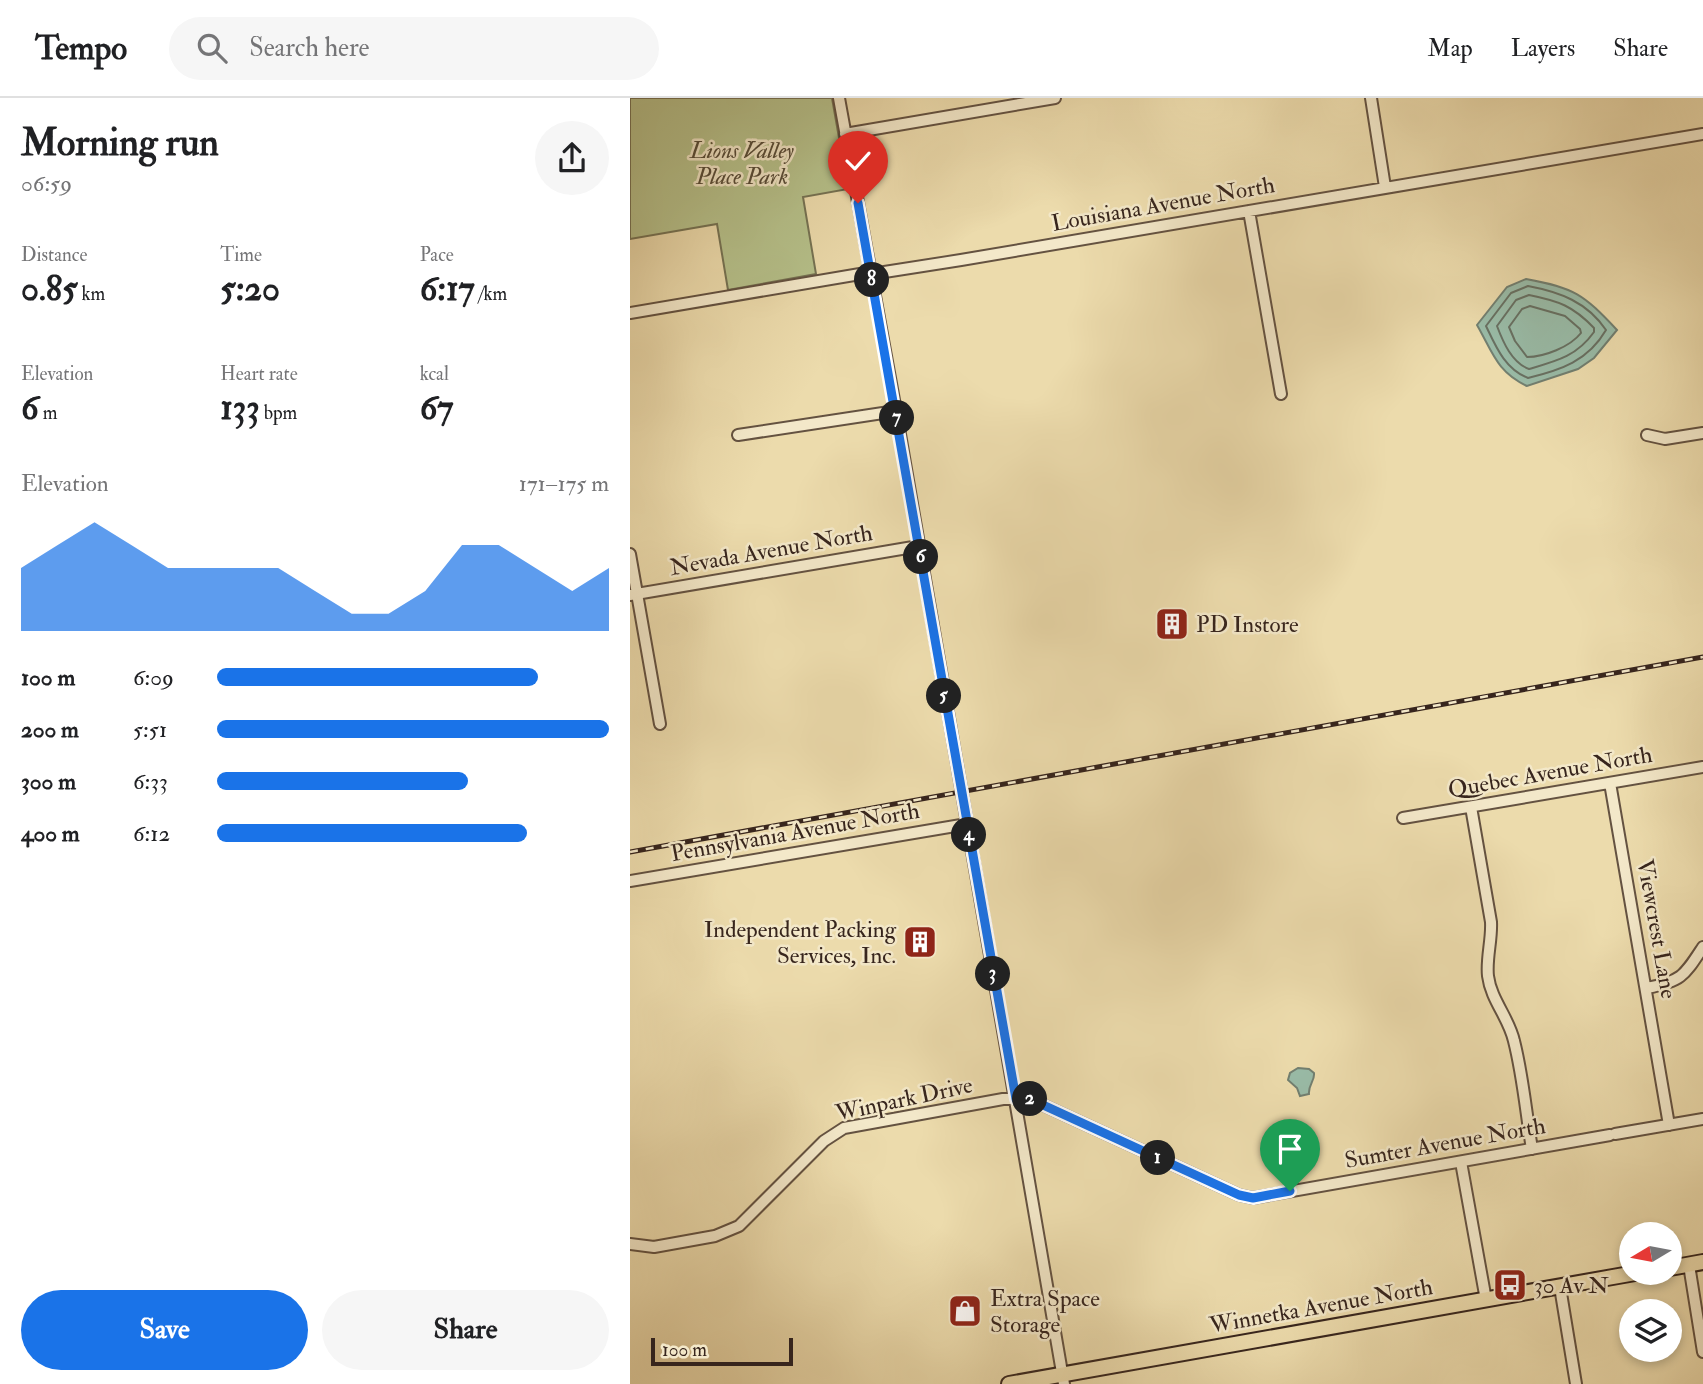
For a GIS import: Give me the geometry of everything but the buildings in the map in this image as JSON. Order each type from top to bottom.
[{"type":"main road","name":"Winnetka Avenue North","points":[[1009,1384],[1064,1379],[1619,1276]]},
{"type":"street","points":[[839,98],[1064,1379]]},
{"type":"street","points":[[845,134],[1055,98]]},
{"type":"street","points":[[1370,98],[1385,187]]},
{"type":"street","name":"Louisiana Avenue North","points":[[630,313],[961,260],[1703,134]]},
{"type":"street","points":[[1248,211],[1281,394]]},
{"type":"street","points":[[738,435],[896,411]]},
{"type":"street","points":[[1647,435],[1665,439],[1703,433]]},
{"type":"street","name":"Nevada Avenue North","points":[[634,595],[919,546]]},
{"type":"street","points":[[630,554],[634,595],[660,724]]},
{"type":"street","name":"Quebec Avenue North","points":[[1403,818],[1703,767]]},
{"type":"street","name":"Viewcrest Lane","points":[[1610,783],[1669,1125]]},
{"type":"street","points":[[1471,807],[1491,922],[1488,980],[1493,995],[1506,1016],[1514,1041],[1532,1149]]},
{"type":"street","name":"Pennsylvania Avenue North","points":[[630,881],[967,824]]},
{"type":"street","points":[[1647,988],[1664,985],[1684,975],[1703,947]]},
{"type":"street","name":"Winpark Drive","points":[[630,1244],[654,1247],[715,1236],[739,1226],[824,1140],[844,1128],[1003,1099],[1016,1099]]},
{"type":"street","name":"Sumter Avenue North","points":[[1016,1099],[1030,1099],[1239,1195],[1253,1198],[1703,1119]]},
{"type":"street","points":[[1461,1162],[1486,1300]]},
{"type":"street","points":[[1696,1263],[1703,1352]]},
{"type":"street","points":[[1560,1287],[1576,1384]]},
{"type":"green space","name":"Lions Valley Place Park","points":[[630,98],[832,98],[848,189],[803,197],[816,274],[728,290],[717,224],[630,239]]},
{"type":"water","points":[[1526,279],[1577,294],[1617,330],[1594,358],[1578,369],[1527,386],[1502,368],[1477,325],[1507,287]]},
{"type":"water","points":[[1298,1068],[1309,1069],[1314,1073],[1309,1094],[1300,1096],[1297,1088],[1288,1080],[1290,1073]]},
{"type":"railway","points":[[630,852],[1703,657]]},
{"type":"place","name":"PD Instore","points":[[1172,624]]},
{"type":"place","name":"Independent Packing Services, Inc.","points":[[920,942]]},
{"type":"place","name":"30 Av N","points":[[1510,1285]]},
{"type":"place","name":"Extra Space Storage","points":[[965,1311]]},
{"type":"route","points":[[858,203],[1016,1099],[1030,1099],[1239,1195],[1253,1198],[1290,1191]]}]
